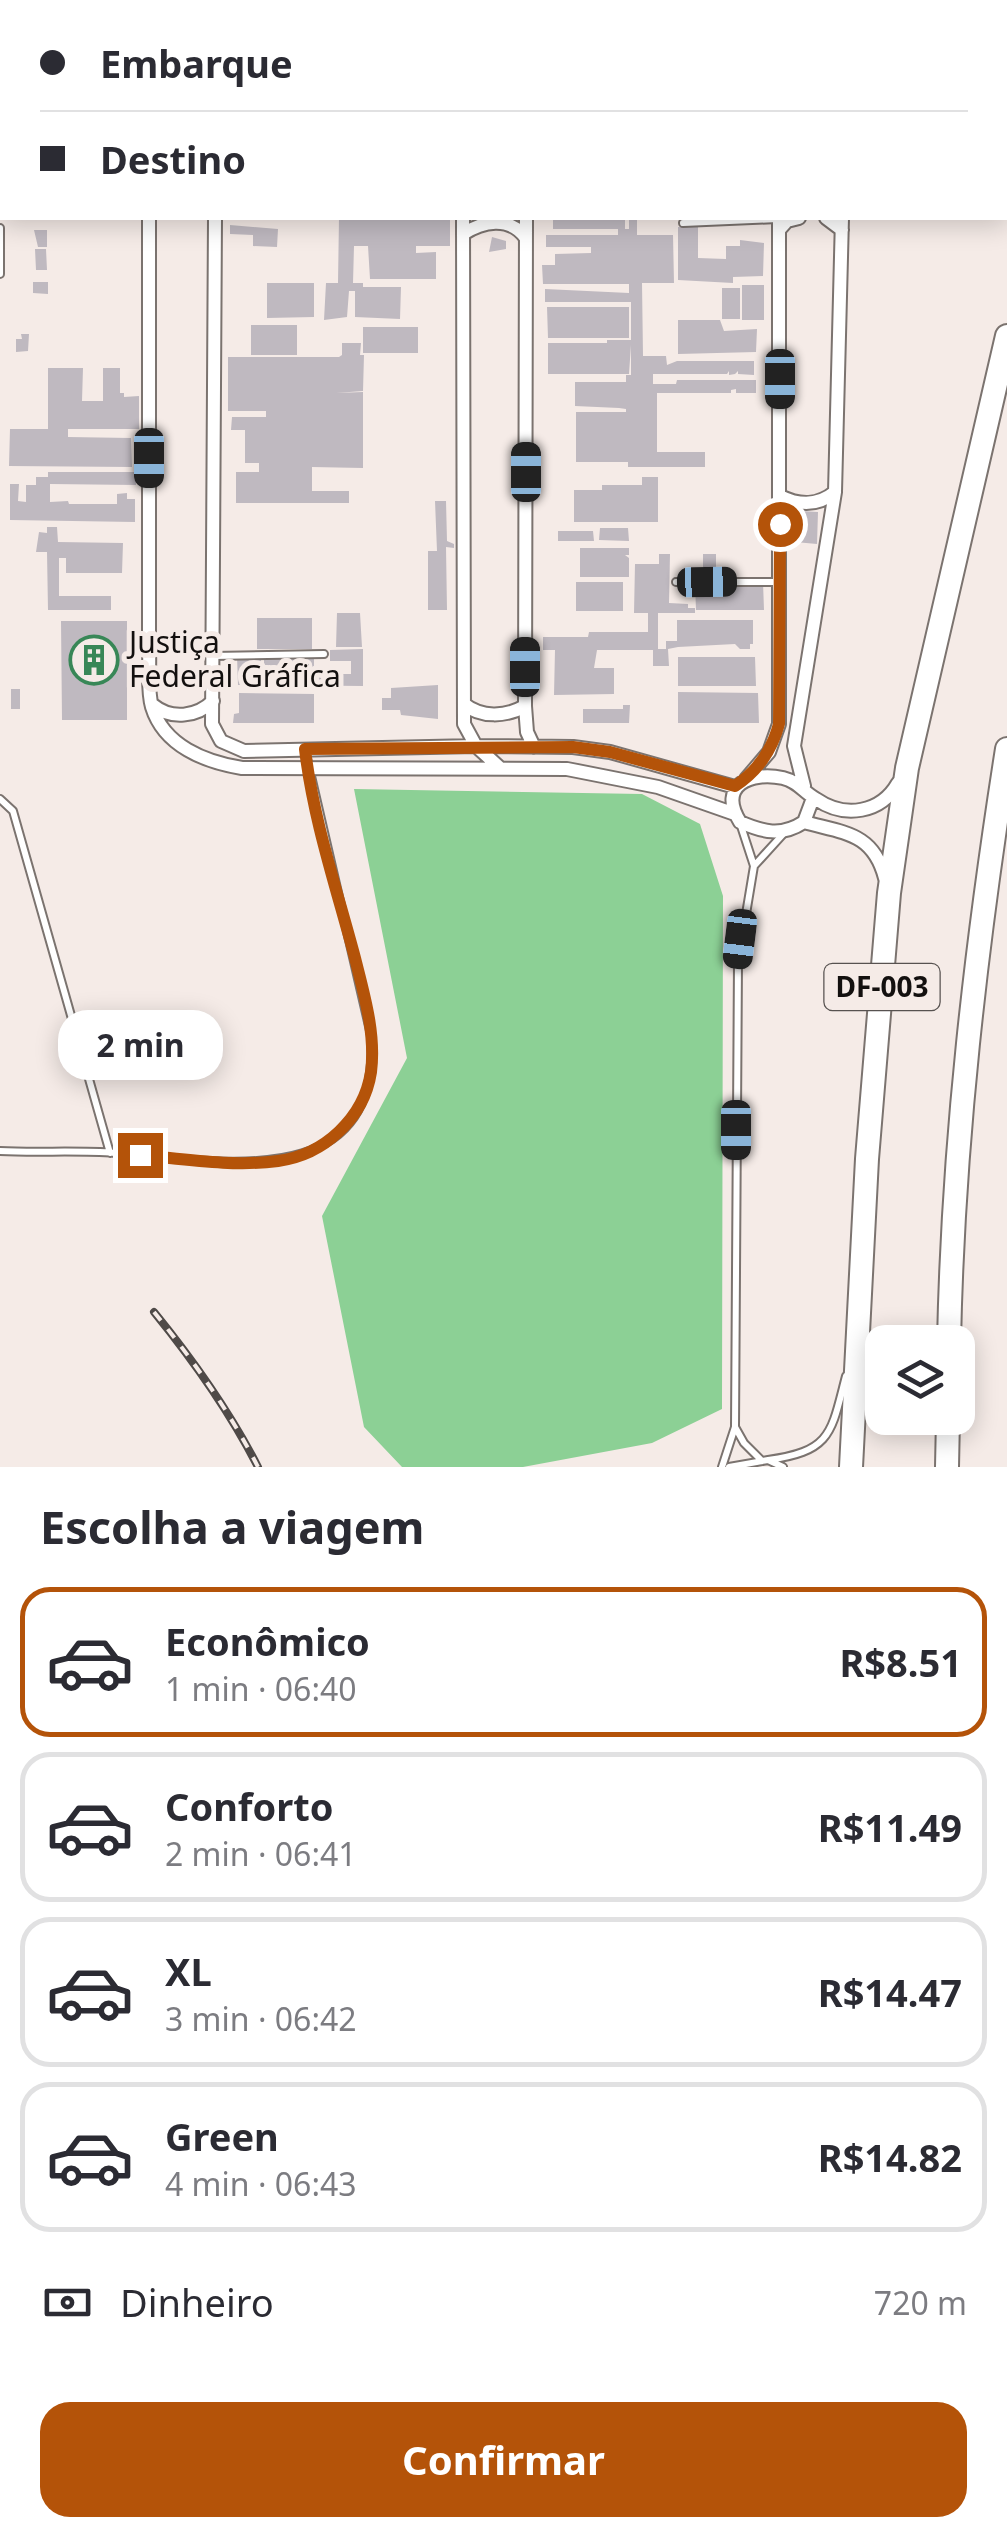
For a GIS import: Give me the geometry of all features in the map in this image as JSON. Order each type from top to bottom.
[{"type":"highway","name":"DF-003","points":[[851,1467],[868,1159],[889,893],[907,768],[1007,336]]},
{"type":"highway","name":"DF-003","points":[[950,1325],[959,1125],[1007,749]]},
{"type":"highway","points":[[947,1467],[948,1435]]},
{"type":"street","points":[[149,220],[151,704],[163,730],[186,749],[213,762],[252,769],[567,769],[614,776],[658,787],[772,833],[786,832],[804,822],[813,798]]},
{"type":"street","points":[[215,220],[213,729],[228,746],[244,751],[573,747],[741,783],[775,776],[804,786]]},
{"type":"street","points":[[463,220],[464,724],[476,746],[500,768]]},
{"type":"street","points":[[526,220],[525,706],[527,732],[534,747]]},
{"type":"street","points":[[463,234],[493,222],[518,227],[526,239]]},
{"type":"street","points":[[737,818],[732,796],[769,752],[779,724],[779,222]]},
{"type":"street","points":[[842,224],[835,492],[794,746],[804,786],[813,798],[848,810],[875,807],[892,794],[907,768]]},
{"type":"street","points":[[780,496],[811,504],[835,492]]},
{"type":"street","points":[[151,704],[161,712],[182,714],[201,711],[213,701]]},
{"type":"street","points":[[464,704],[474,712],[495,714],[525,706]]},
{"type":"street","points":[[448,746],[464,724]]},
{"type":"street","points":[[804,822],[864,840],[878,858],[889,893]]},
{"type":"lane","points":[[683,223],[779,222]]},
{"type":"lane","points":[[0,228],[0,274]]},
{"type":"lane","points":[[676,582],[780,582]]},
{"type":"lane","points":[[212,656],[324,654]]},
{"type":"lane","points":[[0,1152],[110,1152],[277,1161],[324,1144],[353,1116],[371,1070],[372,1052],[365,1001],[305,749]]},
{"type":"lane","points":[[0,799],[13,811],[110,1152]]},
{"type":"lane","points":[[737,818],[754,866],[738,962],[736,1427],[725,1467],[801,1455],[828,1434],[859,1327]]},
{"type":"lane","points":[[754,866],[786,832]]},
{"type":"lane","points":[[736,1427],[765,1461],[783,1467]]},
{"type":"green space","points":[[354,789],[642,794],[700,824],[723,896],[722,1409],[652,1443],[523,1467],[402,1467],[364,1427],[322,1216],[407,1058]]},
{"type":"building","points":[[339,220],[450,220],[450,246],[416,246],[416,253],[436,252],[436,279],[370,279],[368,246],[354,246],[353,283],[363,283],[363,287],[401,287],[400,319],[355,317],[355,291],[349,291],[347,317],[324,320],[326,283],[338,283]]},
{"type":"building","points":[[553,220],[625,220],[625,229],[629,229],[629,220],[637,220],[637,235],[673,235],[674,283],[642,283],[643,356],[666,356],[667,365],[677,361],[754,361],[754,375],[738,371],[729,375],[729,371],[653,374],[653,384],[676,384],[677,380],[756,380],[756,393],[736,393],[736,389],[731,393],[657,393],[657,452],[705,452],[705,467],[576,462],[576,412],[626,409],[575,406],[575,382],[626,382],[626,375],[631,375],[631,345],[629,374],[548,374],[548,343],[631,340],[631,302],[545,302],[545,289],[629,293],[629,284],[543,284],[542,265],[555,265],[555,254],[591,253],[591,247],[546,247],[546,235],[618,235],[618,229],[553,229]]},
{"type":"building","points":[[230,225],[278,229],[277,247],[253,246],[253,235],[230,234]]},
{"type":"building","points":[[678,227],[698,227],[698,258],[726,259],[726,246],[740,246],[740,240],[764,243],[763,276],[733,277],[733,283],[678,280]]},
{"type":"building","points":[[34,230],[47,230],[47,247],[38,247]]},
{"type":"building","points":[[492,237],[506,241],[506,249],[489,252]]},
{"type":"building","points":[[35,249],[46,249],[47,270],[36,270]]},
{"type":"building","points":[[33,282],[48,282],[48,294],[33,293]]},
{"type":"building","points":[[267,283],[314,283],[314,317],[267,318]]},
{"type":"building","points":[[742,285],[764,285],[764,320],[742,320]]},
{"type":"building","points":[[722,288],[740,288],[740,319],[722,319]]},
{"type":"building","points":[[547,307],[629,307],[629,338],[548,338]]},
{"type":"building","points":[[678,320],[720,320],[724,331],[757,329],[756,352],[678,354]]},
{"type":"building","points":[[251,325],[297,325],[297,355],[251,355]]},
{"type":"building","points":[[363,327],[418,327],[418,353],[363,353]]},
{"type":"building","points":[[21,334],[29,334],[28,351],[16,352],[16,339],[22,339]]},
{"type":"building","points":[[342,343],[361,343],[360,355],[364,355],[363,391],[336,393],[363,392],[363,468],[312,467],[312,491],[349,491],[349,503],[236,503],[236,472],[259,472],[259,463],[245,463],[245,430],[231,430],[232,417],[266,417],[266,411],[228,411],[228,357],[339,357]]},
{"type":"building","points":[[48,368],[83,368],[82,401],[103,401],[103,368],[120,368],[120,393],[124,397],[139,396],[139,429],[68,429],[68,437],[131,438],[132,467],[9,466],[10,429],[48,429]]},
{"type":"building","points":[[48,472],[136,472],[136,485],[50,484],[50,502],[117,504],[117,494],[127,493],[127,499],[135,499],[135,522],[10,520],[10,484],[19,484],[18,501],[26,502],[26,485],[36,485],[36,477],[48,477]]},
{"type":"building","points":[[642,477],[658,477],[658,522],[574,522],[574,490],[642,485]]},
{"type":"building","points":[[435,501],[446,501],[447,541],[454,544],[454,548],[446,547],[447,610],[428,610],[428,551],[437,551]]},
{"type":"building","points":[[801,511],[818,512],[817,544],[795,542]]},
{"type":"building","points":[[47,527],[57,527],[58,542],[123,543],[122,573],[66,573],[66,558],[59,558],[59,596],[111,596],[111,610],[48,610],[47,552],[36,552],[39,532],[47,533]]},
{"type":"building","points":[[600,528],[628,528],[629,541],[599,540]]},
{"type":"building","points":[[558,531],[593,531],[594,541],[558,541]]},
{"type":"building","points":[[580,548],[629,548],[629,555],[625,555],[629,558],[629,577],[580,577]]},
{"type":"building","points":[[659,554],[670,554],[669,603],[688,604],[688,608],[695,608],[695,613],[658,613],[658,649],[666,649],[666,641],[677,641],[677,620],[753,620],[750,649],[740,649],[735,644],[668,649],[669,666],[653,666],[653,650],[597,650],[594,668],[614,668],[614,694],[554,695],[555,650],[543,650],[543,637],[648,632],[648,613],[634,613],[635,564],[659,564]]},
{"type":"building","points":[[703,554],[716,554],[716,568],[703,568]]},
{"type":"building","points":[[576,582],[623,582],[623,611],[576,611]]},
{"type":"building","points":[[763,582],[764,610],[696,610],[695,583]]},
{"type":"building","points":[[337,613],[360,613],[362,647],[336,647]]},
{"type":"building","points":[[257,618],[312,618],[312,649],[257,649]]},
{"type":"building","name":"Justiça Federal Gráfica","points":[[61,621],[127,621],[127,720],[62,720]]},
{"type":"building","points":[[363,649],[363,686],[264,685],[264,655],[314,655],[314,674],[351,674],[351,661],[330,661],[330,650]]},
{"type":"building","points":[[237,656],[261,656],[261,685],[238,685]]},
{"type":"building","points":[[678,657],[755,657],[756,686],[678,686]]},
{"type":"building","points":[[438,685],[438,719],[382,710],[382,698],[391,698],[391,688]]},
{"type":"building","points":[[11,689],[20,689],[20,709],[11,709]]},
{"type":"building","points":[[678,692],[758,693],[759,723],[678,723]]},
{"type":"building","points":[[239,693],[314,694],[314,723],[233,723],[234,714],[239,713]]},
{"type":"building","points":[[623,705],[630,705],[629,723],[583,723],[583,709],[623,709]]},
{"type":"railway","points":[[154,1312],[210,1387],[258,1467]]},
{"type":"place","name":"Justiça Federal Gráfica","points":[[94,660]]},
{"type":"route","points":[[140,1155],[241,1162],[299,1156],[324,1144],[340,1130],[353,1116],[367,1088],[372,1052],[365,1001],[305,749],[573,747],[610,752],[735,786],[746,780],[769,752],[779,724],[780,524]]}]
